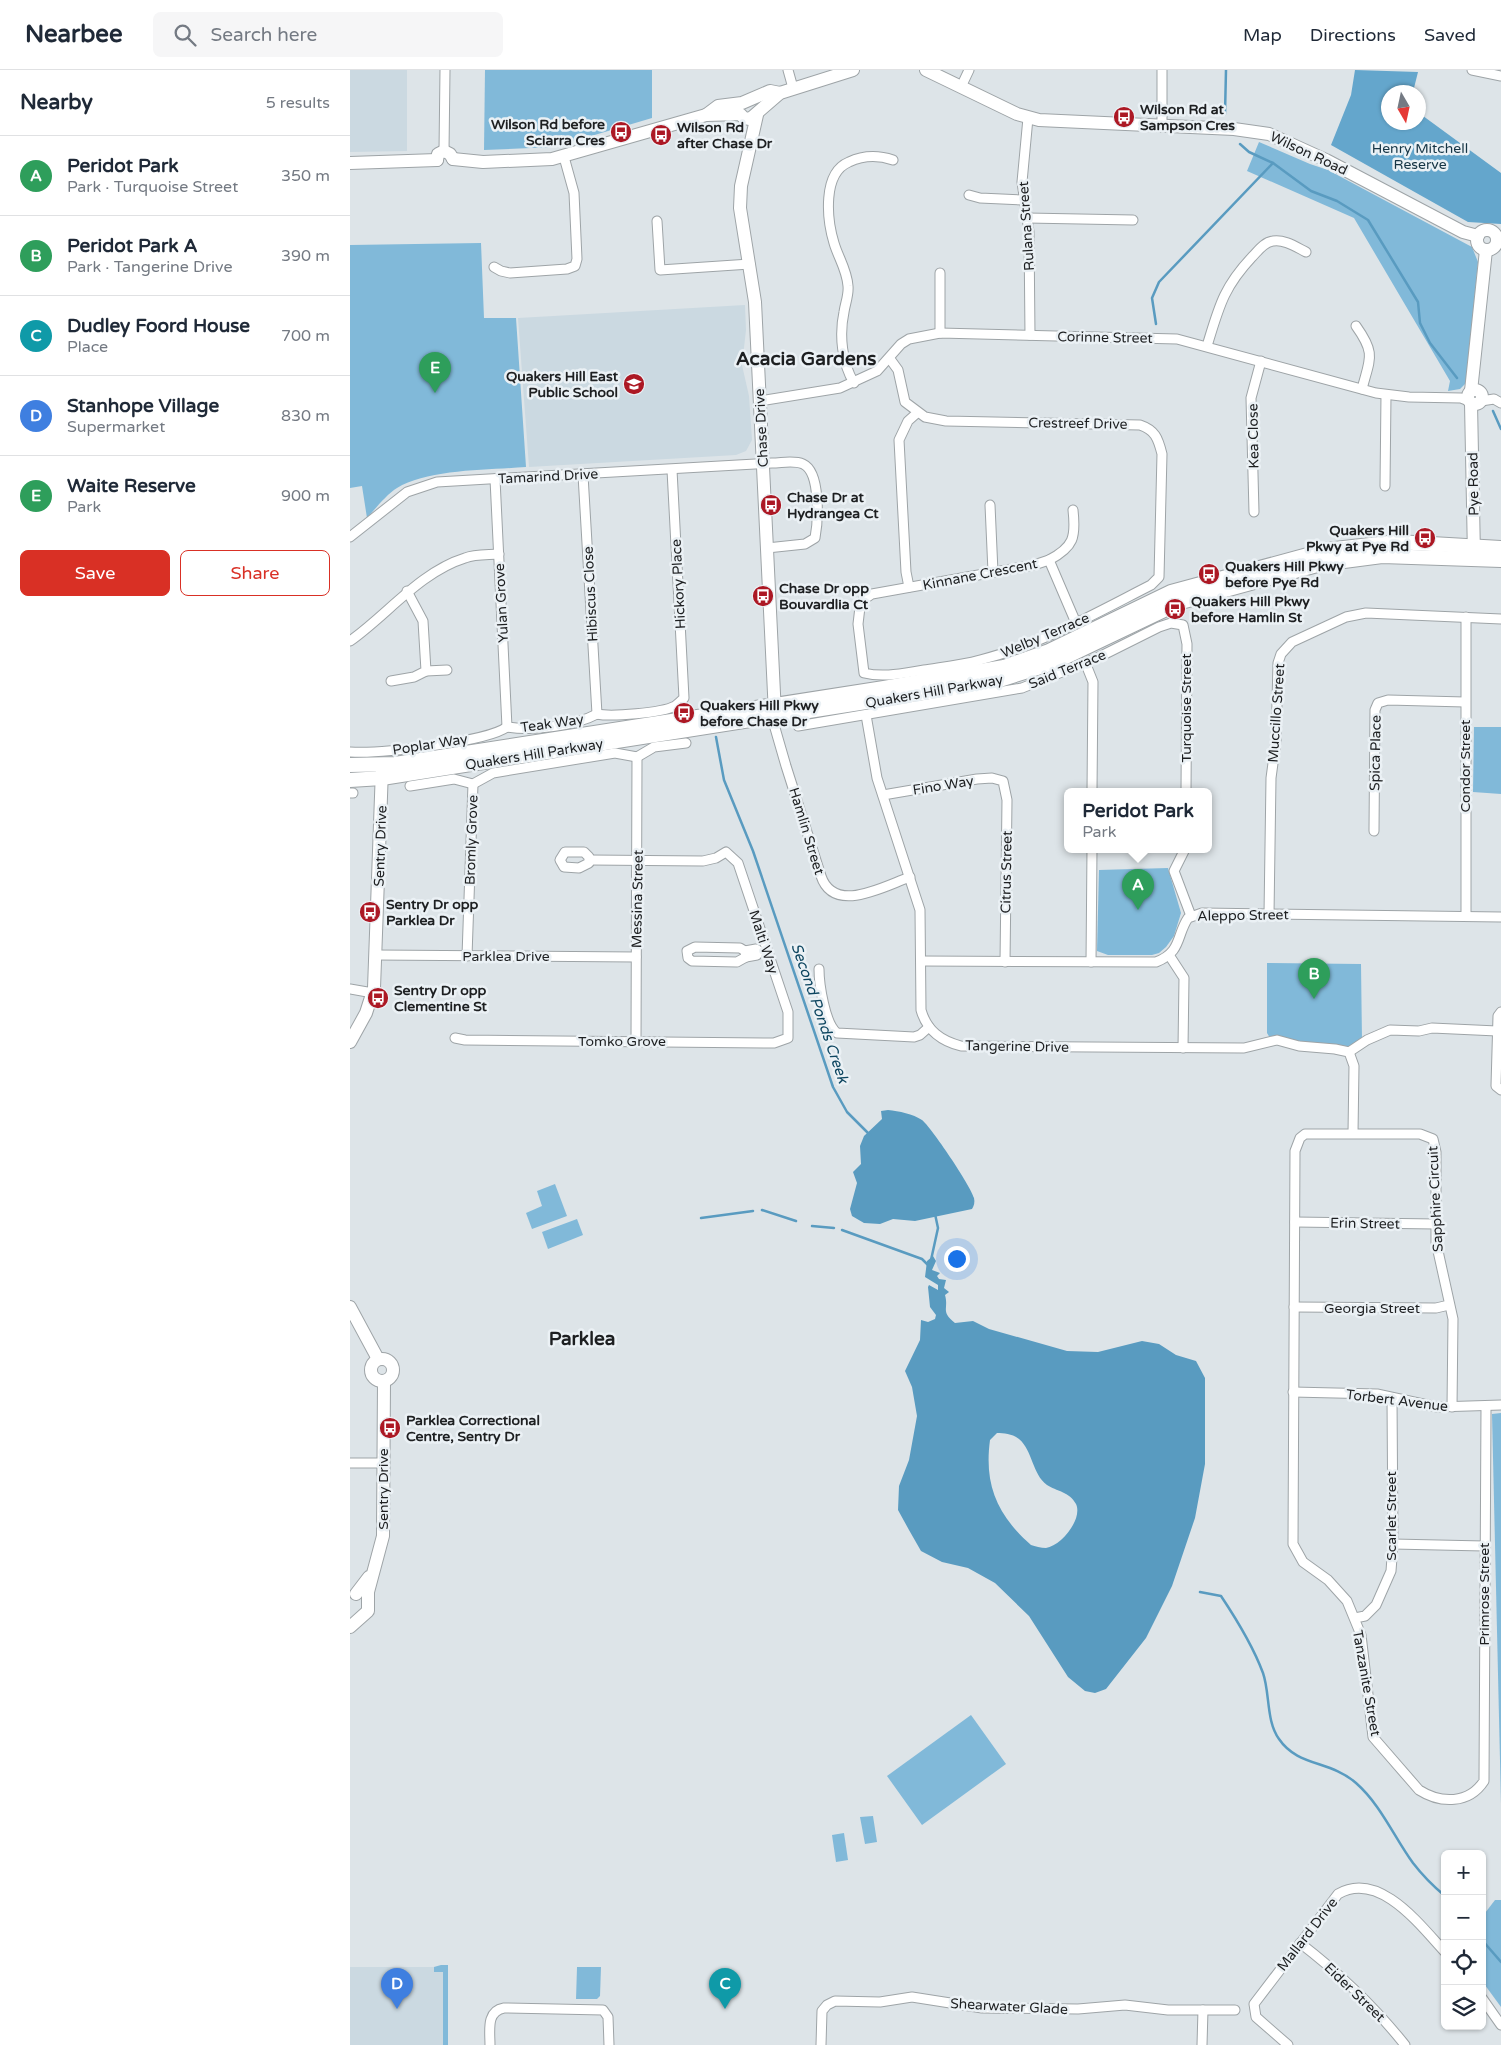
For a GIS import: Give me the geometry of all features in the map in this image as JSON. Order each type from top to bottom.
[{"type":"main road","name":"Quakers Hill Parkway","points":[[350,765],[382,771],[774,710],[993,682],[1053,663],[1181,602],[1321,564],[1382,556],[1474,552],[1501,548]]},
{"type":"main road","name":"Quakers Hill Parkway","points":[[1474,552],[1501,560]]},
{"type":"main road","name":"Quakers Hill Parkway","points":[[351,788],[382,771]]},
{"type":"street","points":[[445,70],[445,157]]},
{"type":"street","points":[[788,70],[793,88]]},
{"type":"street","points":[[350,163],[445,157],[483,162],[541,161],[564,157],[706,115],[718,106],[744,109],[756,104],[758,113],[780,93],[853,70]]},
{"type":"street","name":"Wilson Road","points":[[926,70],[1028,118],[1065,123],[1234,129],[1269,134],[1326,160],[1463,232],[1478,236]]},
{"type":"street","points":[[961,87],[969,70]]},
{"type":"street","points":[[1162,70],[1162,126]]},
{"type":"street","points":[[1472,70],[1501,76]]},
{"type":"street","points":[[744,109],[770,91],[780,93]]},
{"type":"street","name":"Chase Drive","points":[[744,109],[750,142]]},
{"type":"street","name":"Chase Drive","points":[[758,113],[741,186],[740,208],[755,302],[774,710]]},
{"type":"street","name":"Rulana Street","points":[[1028,118],[1022,182],[1027,218],[1030,335]]},
{"type":"street","points":[[854,383],[847,370],[844,355],[842,323],[848,289],[844,268],[832,234],[831,184],[844,164],[856,159],[883,156],[893,160]]},
{"type":"street","points":[[494,267],[510,273],[567,269],[574,266],[577,258],[574,193],[564,157]]},
{"type":"street","points":[[969,195],[980,198],[1023,200]]},
{"type":"street","points":[[1027,218],[1133,220]]},
{"type":"street","points":[[657,221],[660,270],[750,264]]},
{"type":"street","points":[[1486,231],[1499,236],[1495,246],[1486,250],[1479,245],[1478,236],[1486,231]]},
{"type":"street","points":[[1207,346],[1221,300],[1227,288],[1235,276],[1265,244],[1280,240],[1306,252]]},
{"type":"street","name":"Pye Road","points":[[1474,552],[1474,371],[1476,329],[1486,250]]},
{"type":"street","points":[[940,273],[940,333]]},
{"type":"street","points":[[1356,326],[1368,343],[1371,352],[1362,389]]},
{"type":"street","name":"Corinne Street","points":[[760,401],[840,388],[854,383],[878,371],[890,359],[895,350],[909,339],[940,333],[1168,338],[1207,346],[1386,395],[1475,397],[1496,400],[1501,403]]},
{"type":"street","points":[[890,359],[898,370],[905,402],[918,413]]},
{"type":"street","name":"Kea Close","points":[[1254,512],[1252,398],[1261,361]]},
{"type":"street","points":[[1385,486],[1386,395]]},
{"type":"street","name":"Crestreef Drive","points":[[918,413],[925,417],[946,420],[1140,425],[1149,428],[1156,434],[1162,454],[1159,577]]},
{"type":"street","name":"Kinnane Crescent","points":[[918,413],[908,422],[899,440],[906,572],[909,587],[1049,560],[1061,554],[1071,544],[1075,528],[1073,510]]},
{"type":"street","name":"Tamarind Drive","points":[[350,537],[371,522],[395,500],[420,486],[437,482],[798,463],[810,469],[816,491],[817,525],[815,538],[806,544],[767,548]]},
{"type":"street","name":"Hickory Place","points":[[597,714],[609,716],[622,715],[675,706],[684,698],[672,470]]},
{"type":"street","name":"Hibiscus Close","points":[[583,475],[597,714]]},
{"type":"street","name":"Yulan Grove","points":[[496,478],[507,727]]},
{"type":"street","points":[[990,505],[993,572]]},
{"type":"street","points":[[350,641],[376,622],[407,591],[453,562],[466,557],[499,554]]},
{"type":"street","points":[[1049,560],[1076,623]]},
{"type":"street","name":"Welby Terrace","points":[[909,587],[872,594],[863,600],[860,606],[858,624],[864,673],[875,676],[894,675],[981,660],[1025,646],[1076,623],[1151,585],[1159,577]]},
{"type":"street","points":[[407,591],[423,621],[426,671]]},
{"type":"street","name":"Muccillo Street","points":[[1269,914],[1271,778],[1276,741],[1278,663],[1281,654],[1292,642],[1346,617],[1366,613],[1501,619]]},
{"type":"street","name":"Condor Street","points":[[1466,617],[1466,916]]},
{"type":"street","name":"Said Terrace","points":[[798,726],[1022,688],[1085,662],[1160,627],[1171,623],[1183,625]]},
{"type":"street","name":"Turquoise Street","points":[[1183,625],[1187,644],[1186,788]]},
{"type":"street","points":[[1085,662],[1093,682],[1092,788]]},
{"type":"street","points":[[391,680],[414,677],[426,671],[447,670]]},
{"type":"street","name":"Spica Place","points":[[1374,831],[1375,710],[1378,703],[1388,700],[1465,702]]},
{"type":"street","name":"Hamlin Street","points":[[774,710],[776,728],[786,766],[820,876],[828,889],[839,896],[850,897],[910,877]]},
{"type":"street","name":"Teak Way","points":[[507,727],[532,728],[587,720],[597,714]]},
{"type":"street","points":[[819,969],[820,986],[832,1026],[837,1033],[914,1037],[920,1035],[929,1027],[922,1010],[921,915],[875,772],[866,715]]},
{"type":"street","name":"Poplar Way","points":[[350,752],[388,751],[443,743],[499,733],[507,727]]},
{"type":"street","points":[[410,786],[454,779],[473,784],[492,773],[615,753],[637,756],[654,747],[686,743]]},
{"type":"street","name":"Messina Street","points":[[636,1042],[637,756]]},
{"type":"street","name":"Sentry Drive","points":[[350,1042],[366,1012],[373,993],[382,771]]},
{"type":"street","name":"Fino Way","points":[[883,795],[977,779],[992,778],[1003,781]]},
{"type":"street","name":"Citrus Street","points":[[1003,781],[1007,800],[1005,962]]},
{"type":"street","name":"Bromly Grove","points":[[467,956],[473,784]]},
{"type":"street","name":"Malti Way","points":[[637,860],[708,860],[726,852],[738,863],[763,950],[788,1012],[788,1038]]},
{"type":"street","points":[[1091,962],[1092,853]]},
{"type":"street","points":[[1183,853],[1174,871],[1191,916]]},
{"type":"street","points":[[590,860],[637,860]]},
{"type":"street","name":"Aleppo Street","points":[[1169,955],[1180,941],[1186,922],[1191,916],[1202,913],[1501,917]]},
{"type":"street","points":[[746,954],[737,947],[696,947],[689,949],[687,953],[688,958],[696,961],[737,962],[746,954],[756,949],[763,950]]},
{"type":"street","name":"Parklea Drive","points":[[376,955],[636,957]]},
{"type":"street","points":[[921,962],[1148,963],[1163,959],[1169,955],[1184,978],[1183,1048]]},
{"type":"street","points":[[350,989],[373,993]]},
{"type":"street","points":[[1499,1088],[1497,1031],[1498,1016],[1501,1012]]},
{"type":"street","name":"Tangerine Drive","points":[[929,1027],[938,1036],[961,1046],[1252,1048],[1277,1040],[1308,1048],[1335,1049],[1349,1052]]},
{"type":"street","points":[[1353,1133],[1354,1066],[1349,1052],[1367,1040],[1390,1030],[1419,1031],[1432,1028],[1463,1031],[1497,1031]]},
{"type":"street","name":"Tomko Grove","points":[[455,1038],[465,1040],[774,1043],[788,1038]]},
{"type":"street","name":"Sapphire Circuit","points":[[1294,1392],[1295,1151],[1300,1138],[1311,1133],[1420,1134],[1432,1139],[1436,1152],[1437,1252],[1453,1330],[1452,1407]]},
{"type":"street","name":"Erin Street","points":[[1295,1222],[1436,1224]]},
{"type":"street","name":"Georgia Street","points":[[1294,1307],[1436,1308],[1449,1305]]},
{"type":"street","name":"Sentry Drive","points":[[350,1307],[378,1359],[385,1359],[392,1365],[392,1374],[384,1381],[383,1536],[368,1592],[369,1604]]},
{"type":"street","name":"Torbert Avenue","points":[[1294,1392],[1362,1393],[1423,1406],[1486,1407],[1501,1405]]},
{"type":"street","name":"Tanzanite Street","points":[[1294,1392],[1293,1544],[1303,1562],[1336,1586],[1347,1601],[1355,1618],[1361,1635],[1372,1727],[1377,1742],[1407,1778],[1428,1796],[1450,1799],[1469,1796],[1477,1792],[1484,1782]]},
{"type":"street","name":"Scarlet Street","points":[[1355,1618],[1365,1616],[1376,1605],[1384,1591],[1390,1571],[1393,1544],[1392,1398]]},
{"type":"street","name":"Primrose Street","points":[[1484,1782],[1486,1407]]},
{"type":"street","points":[[350,1463],[383,1463]]},
{"type":"street","points":[[1393,1544],[1484,1546]]},
{"type":"street","name":"Sentry Drive","points":[[352,1595],[376,1567]]},
{"type":"street","points":[[350,1627],[356,1615],[368,1611],[369,1604],[366,1598],[352,1595]]},
{"type":"street","name":"Mallard Drive","points":[[1288,2045],[1259,2020],[1253,2010],[1256,2000],[1338,1894],[1350,1888],[1363,1887],[1376,1890],[1386,1896],[1441,1948]]},
{"type":"street","name":"Eider Street","points":[[1300,1943],[1336,1970],[1362,1996],[1405,2045]]},
{"type":"street","name":"Shearwater Glade","points":[[821,2045],[822,2012],[826,2005],[835,2001],[880,2002],[912,1996],[982,2008],[1078,2009],[1125,2005],[1168,2010],[1235,2010]]},
{"type":"street","points":[[1486,2004],[1501,2025]]},
{"type":"street","points":[[490,2045],[491,2017],[495,2011],[501,2008],[596,2008],[606,2012],[609,2045]]},
{"type":"street","points":[[1202,2045],[1203,2010]]},
{"type":"shaded area","points":[[350,70],[407,70],[407,151],[350,152]]},
{"type":"shaded area","points":[[485,70],[652,70],[652,118],[554,147],[484,150]]},
{"type":"shaded area","points":[[1259,142],[1328,170],[1472,247],[1478,262],[1466,383],[1460,389],[1448,391],[1450,381],[1354,218],[1247,171]]},
{"type":"shaded area","points":[[481,243],[484,318],[516,318],[526,467],[459,472],[425,477],[397,488],[367,518],[362,486],[350,488],[350,245]]},
{"type":"shaded area","name":"Quakers Hill East Public School","points":[[745,305],[746,330],[742,365],[749,396],[752,440],[746,451],[736,455],[529,467],[518,318]]},
{"type":"shaded area","points":[[1474,727],[1501,727],[1501,794],[1473,792]]},
{"type":"shaded area","points":[[1168,868],[1181,913],[1174,936],[1166,947],[1159,953],[1152,955],[1108,955],[1097,951],[1099,870]]},
{"type":"shaded area","points":[[1267,963],[1361,964],[1362,1041],[1350,1047],[1302,1043],[1283,1037],[1270,1038],[1267,1033]]},
{"type":"shaded area","points":[[881,1111],[901,1112],[922,1120],[934,1133],[971,1191],[974,1198],[972,1209],[915,1221],[893,1219],[880,1224],[864,1223],[852,1216],[850,1209],[857,1183],[853,1172],[861,1164],[860,1146],[864,1136],[882,1119]]},
{"type":"shaded area","points":[[555,1184],[567,1216],[532,1229],[526,1213],[542,1206],[537,1191]]},
{"type":"shaded area","points":[[577,1219],[583,1235],[548,1249],[542,1232]]},
{"type":"shaded area","points":[[933,1256],[936,1261],[932,1270],[940,1273],[937,1276],[939,1279],[946,1280],[944,1288],[949,1292],[945,1295],[946,1313],[955,1323],[973,1321],[989,1329],[1067,1351],[1098,1352],[1142,1341],[1159,1344],[1176,1355],[1196,1361],[1205,1378],[1205,1464],[1195,1518],[1172,1586],[1146,1638],[1106,1689],[1095,1693],[1085,1691],[1068,1677],[1029,1616],[995,1583],[968,1568],[942,1562],[921,1551],[898,1510],[899,1486],[909,1460],[917,1416],[912,1387],[905,1371],[920,1340],[921,1320],[928,1322],[935,1319],[936,1315],[930,1307],[928,1287],[929,1285],[938,1290],[938,1285],[925,1277],[927,1261]],"holes":[[[997,1433],[1017,1437],[1024,1444],[1042,1480],[1047,1485],[1063,1492],[1076,1504],[1077,1510],[1074,1524],[1064,1537],[1052,1546],[1044,1548],[1031,1545],[1009,1522],[996,1498],[991,1485],[989,1456],[990,1440]]]},
{"type":"shaded area","points":[[1501,1413],[1501,1804],[1492,1414]]},
{"type":"shaded area","points":[[971,1715],[1006,1764],[922,1825],[887,1776]]},
{"type":"shaded area","points":[[873,1816],[877,1842],[865,1844],[860,1817]]},
{"type":"shaded area","points":[[844,1833],[848,1860],[836,1862],[832,1835]]},
{"type":"shaded area","points":[[1495,1900],[1501,1900],[1501,2007],[1486,1986],[1486,1912]]},
{"type":"shaded area","points":[[448,1965],[448,2045],[443,2045],[443,1972],[434,1972],[434,1967]]},
{"type":"shaded area","points":[[350,1967],[434,1967],[434,1972],[443,1972],[443,2045],[350,2045]]},
{"type":"shaded area","points":[[577,1967],[601,1967],[600,1996],[597,1999],[576,1999]]},
{"type":"green space","name":"Henry Mitchell Reserve","points":[[1355,70],[1418,72],[1415,85],[1381,85],[1381,130],[1426,130],[1426,118],[1501,173],[1501,224],[1468,222],[1331,145],[1351,95]]},
{"type":"waterway","points":[[1225,114],[1226,70]]},
{"type":"waterway","points":[[1240,144],[1249,152],[1273,163],[1311,191],[1337,201],[1368,220],[1418,302],[1420,323],[1430,343],[1457,378]]},
{"type":"waterway","points":[[1156,324],[1152,298],[1159,282],[1273,163]]},
{"type":"waterway","points":[[1493,411],[1501,429]]},
{"type":"waterway","name":"Second Ponds Creek","points":[[716,737],[724,780],[753,851],[833,1087],[847,1112],[870,1135]]},
{"type":"waterway","points":[[762,1210],[796,1221]]},
{"type":"waterway","points":[[701,1218],[753,1211]]},
{"type":"waterway","name":"Second Ponds Creek","points":[[931,1260],[938,1228],[935,1214]]},
{"type":"waterway","points":[[812,1226],[834,1228]]},
{"type":"waterway","points":[[842,1230],[922,1259],[928,1265]]},
{"type":"waterway","name":"Second Ponds Creek","points":[[1200,1592],[1221,1596],[1250,1643],[1263,1673],[1272,1724],[1279,1739],[1295,1754],[1336,1770],[1356,1783],[1373,1801],[1413,1863],[1428,1881],[1444,1895]]},
{"type":"waterway","name":"Second Ponds Creek","points":[[1486,1945],[1501,1962]]},
{"type":"place","name":"Wilson Rd at Sampson Cres","points":[[1124,117]]},
{"type":"place","name":"Wilson Rd before Sciarra Cres","points":[[621,132]]},
{"type":"place","name":"Wilson Rd after Chase Dr","points":[[661,135]]},
{"type":"place","name":"Quakers Hill East Public School","points":[[634,384]]},
{"type":"place","name":"Waite Reserve","points":[[435,393]]},
{"type":"place","name":"Chase Dr at Hydrangea Ct","points":[[771,505]]},
{"type":"place","name":"Quakers Hill Pkwy at Pye Rd","points":[[1425,538]]},
{"type":"place","name":"Quakers Hill Pkwy before Pye Rd","points":[[1209,574]]},
{"type":"place","name":"Chase Dr opp Bouvardlia Ct","points":[[763,596]]},
{"type":"place","name":"Quakers Hill Pkwy before Hamlin St","points":[[1175,609]]},
{"type":"place","name":"Quakers Hill Pkwy before Chase Dr","points":[[684,713]]},
{"type":"place","name":"Peridot Park","points":[[1138,910]]},
{"type":"place","name":"Sentry Dr opp Parklea Dr","points":[[370,912]]},
{"type":"place","name":"Sentry Dr opp Clementine St","points":[[378,998]]},
{"type":"place","name":"Peridot Park A","points":[[1314,999]]},
{"type":"place","name":"Parklea Correctional Centre, Sentry Dr","points":[[390,1428]]},
{"type":"place","name":"Stanhope Village","points":[[397,2009]]},
{"type":"place","name":"Dudley Foord House","points":[[725,2009]]},
{"type":"district","name":"Acacia Gardens","points":[[806,358]]},
{"type":"district","name":"Parklea","points":[[582,1338]]}]
